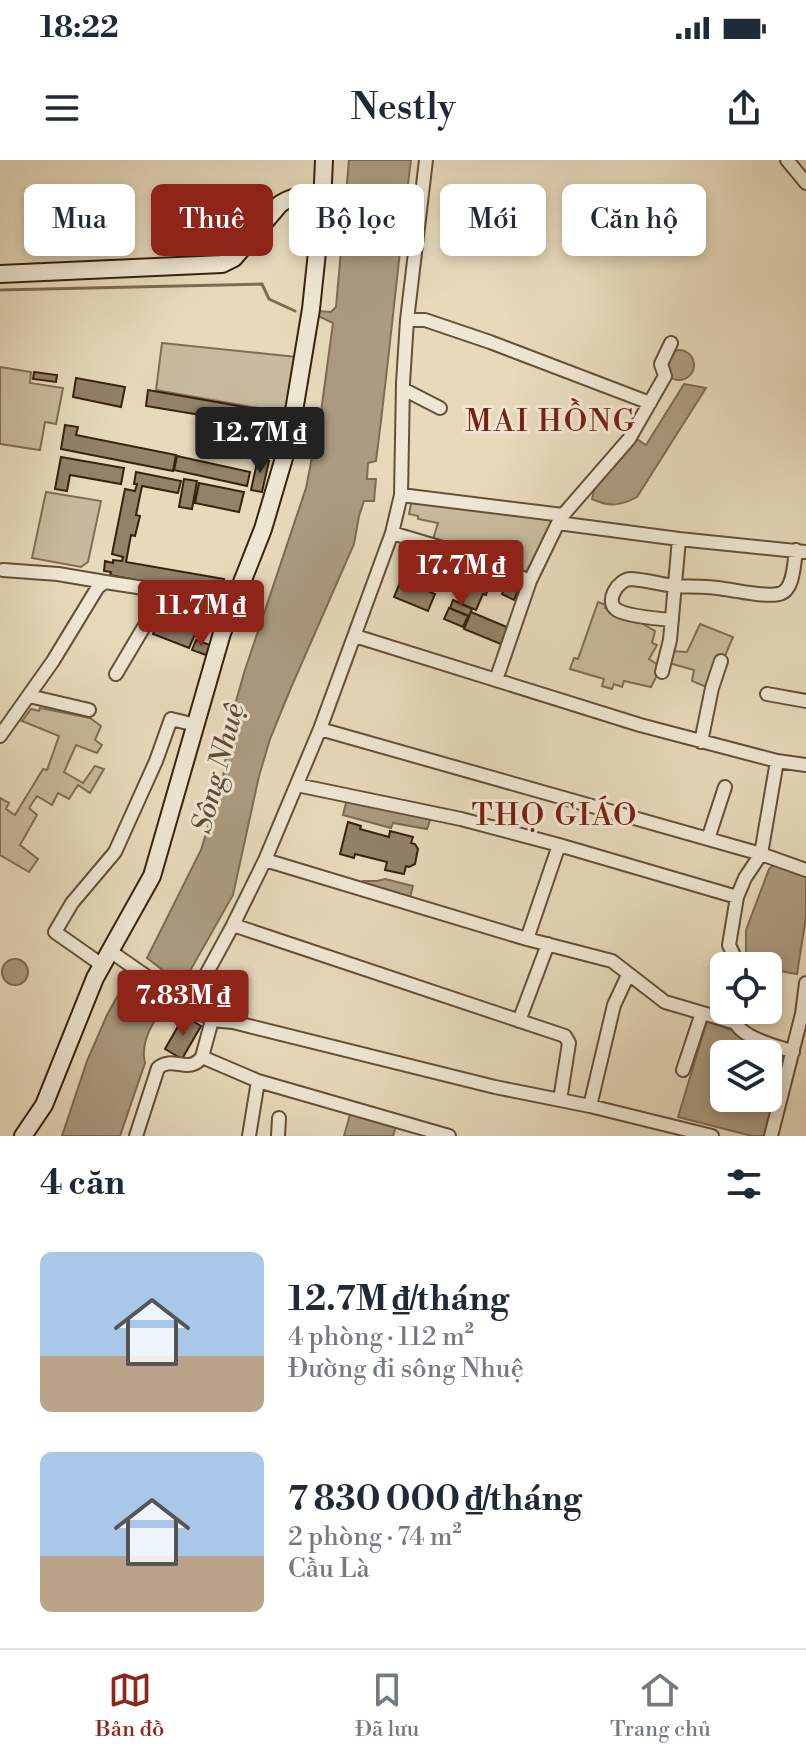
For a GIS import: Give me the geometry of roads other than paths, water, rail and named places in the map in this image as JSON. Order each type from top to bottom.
[{"type":"street","points":[[323,184],[324,160]]},
{"type":"street","points":[[184,1003],[233,925],[265,860],[320,729],[392,533],[401,495],[407,320],[426,160]]},
{"type":"street","points":[[787,160],[806,183]]},
{"type":"street","points":[[0,274],[222,264],[234,258],[280,204],[289,199]]},
{"type":"street","points":[[23,1136],[44,1105],[95,978],[112,958],[152,876],[232,606],[263,529],[289,441],[317,256]]},
{"type":"street","points":[[407,320],[425,320],[490,342],[650,403]]},
{"type":"street","points":[[496,680],[544,548],[560,519],[629,439],[665,376],[662,358],[671,343]]},
{"type":"street","points":[[403,389],[440,408]]},
{"type":"street","points":[[401,495],[679,539],[801,551],[789,586],[778,594],[674,586],[633,579],[618,584],[612,599],[617,610],[672,620]]},
{"type":"street","points":[[392,533],[476,558],[530,581]]},
{"type":"street","points":[[662,672],[670,640],[679,539]]},
{"type":"street","points":[[3,570],[58,574],[232,606]]},
{"type":"street","points":[[0,736],[53,661],[98,587],[105,582]]},
{"type":"street","points":[[116,674],[151,615],[157,590]]},
{"type":"street","points":[[355,636],[640,725],[777,761],[806,765]]},
{"type":"street","points":[[701,742],[721,661]]},
{"type":"street","points":[[767,694],[806,701]]},
{"type":"street","points":[[29,696],[89,710]]},
{"type":"street","points":[[196,725],[171,719],[156,761],[115,852],[72,903],[55,932],[112,958],[212,1020],[233,1022],[495,1087],[590,1106],[661,1130],[712,1136]]},
{"type":"street","points":[[320,729],[761,854],[806,870]]},
{"type":"street","points":[[732,952],[729,945],[737,897],[761,854],[777,761]]},
{"type":"street","points":[[297,785],[461,819],[737,897]]},
{"type":"street","points":[[708,839],[725,787]]},
{"type":"street","points":[[527,939],[559,845]]},
{"type":"street","points":[[265,860],[527,939],[612,961],[665,1002],[710,1014]]},
{"type":"street","points":[[233,925],[565,1036],[569,1043],[560,1100]]},
{"type":"street","points":[[519,1021],[548,944]]},
{"type":"street","points":[[590,1106],[614,1005],[628,975]]},
{"type":"street","points":[[771,1136],[804,1014],[806,983]]},
{"type":"street","points":[[683,1070],[702,1013]]},
{"type":"street","points":[[136,1136],[158,1068],[167,1063],[195,1064],[202,1057],[212,1020]]},
{"type":"street","points":[[739,1024],[747,1035],[793,1052]]},
{"type":"street","points":[[202,1057],[258,1081],[449,1136]]},
{"type":"street","points":[[249,1136],[258,1081]]},
{"type":"street","points":[[278,1136],[279,1118]]},
{"type":"waterway","points":[[0,290],[262,284],[269,299],[295,311]]},
{"type":"district","name":"MAI HỒNG","points":[[551,421]]},
{"type":"district","name":"THỌ GIÁO","points":[[555,815]]},
{"type":"water label","name":"Sông Nhuệ","points":[[217,768]]}]
